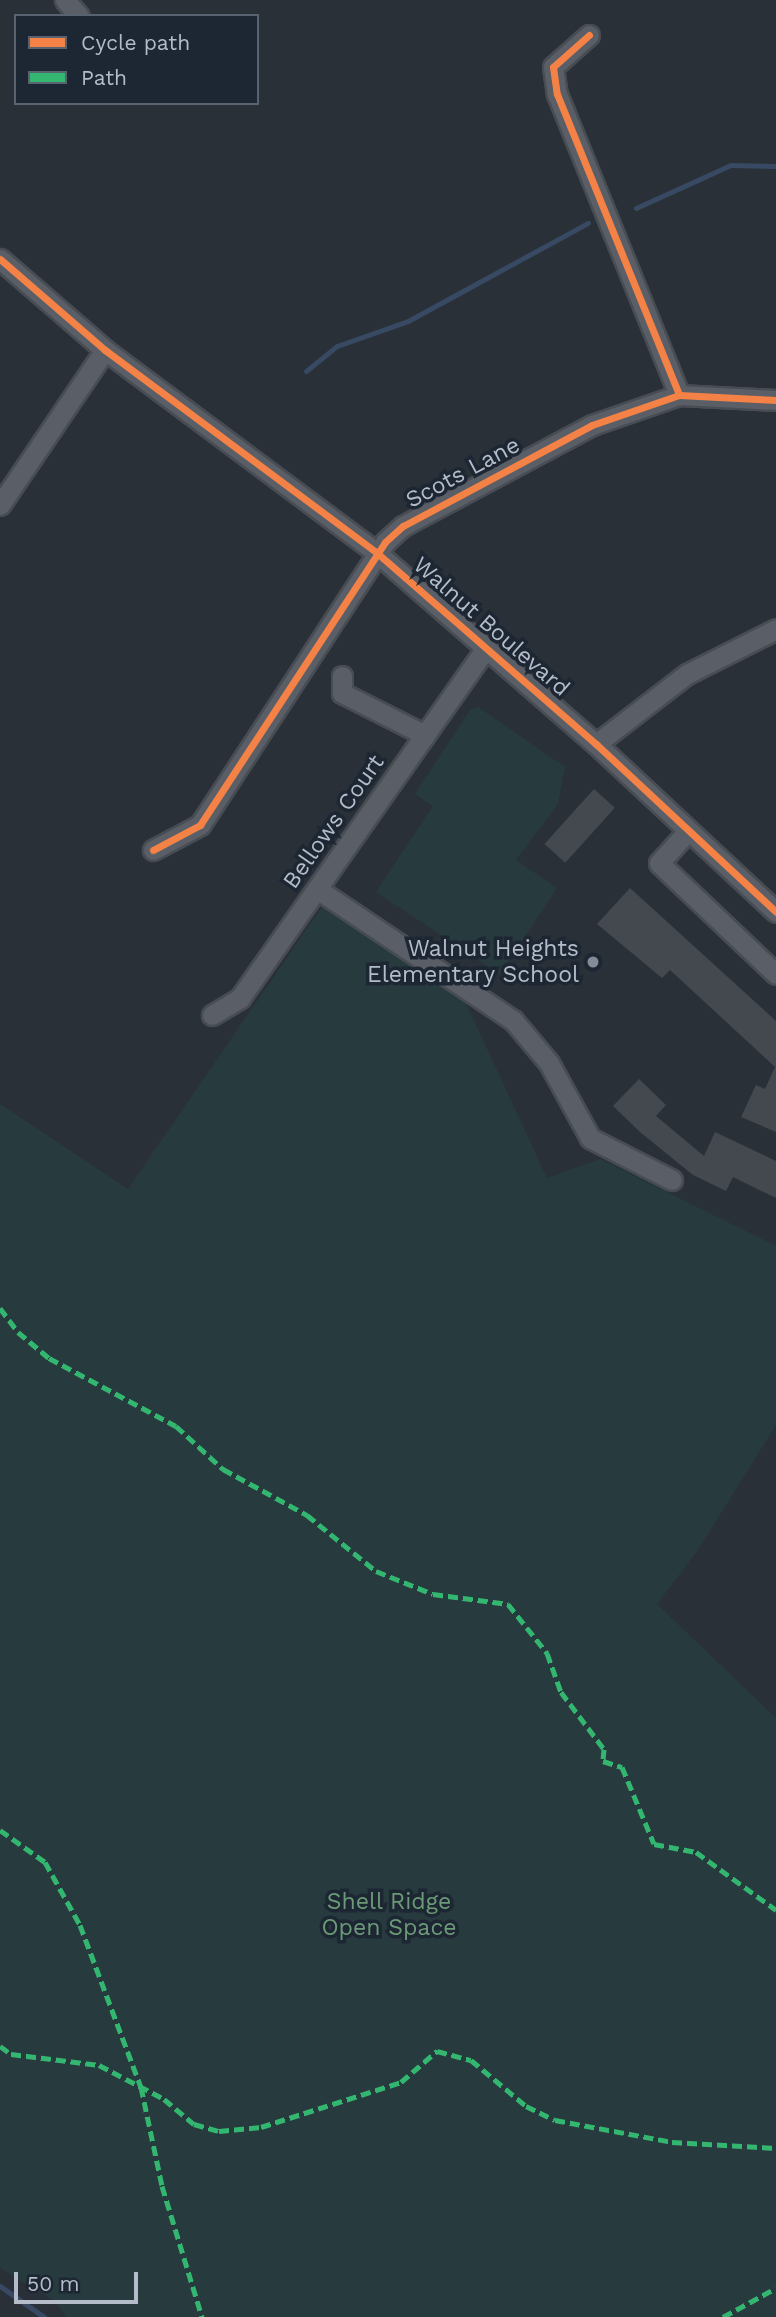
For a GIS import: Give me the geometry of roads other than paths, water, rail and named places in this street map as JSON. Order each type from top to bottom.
[{"type":"street","points":[[65,0],[77,14]]},
{"type":"street","points":[[589,34],[553,67],[557,94],[679,395]]},
{"type":"street","name":"Walnut Boulevard","points":[[0,259],[105,350],[377,553],[596,744],[776,912]]},
{"type":"street","points":[[0,505],[105,350]]},
{"type":"street","name":"Scots Lane","points":[[153,850],[200,825],[377,553],[403,526],[592,425],[679,395],[776,400]]},
{"type":"street","points":[[596,744],[687,674],[776,629]]},
{"type":"street","name":"Bellows Court","points":[[212,1015],[240,998],[487,647]]},
{"type":"street","points":[[342,676],[342,693],[425,735]]},
{"type":"street","points":[[688,831],[659,863],[776,974]]},
{"type":"street","points":[[317,889],[513,1020],[549,1063],[590,1138],[672,1180]]},
{"type":"waterway","points":[[636,208],[731,165],[776,166]]},
{"type":"waterway","points":[[306,371],[337,346],[408,321],[588,223]]},
{"type":"waterway","points":[[0,2286],[44,2317]]},
{"type":"place","name":"Walnut Heights Elementary School","points":[[593,962]]},
{"type":"park label","name":"Shell Ridge Open Space","points":[[389,1915]]}]
